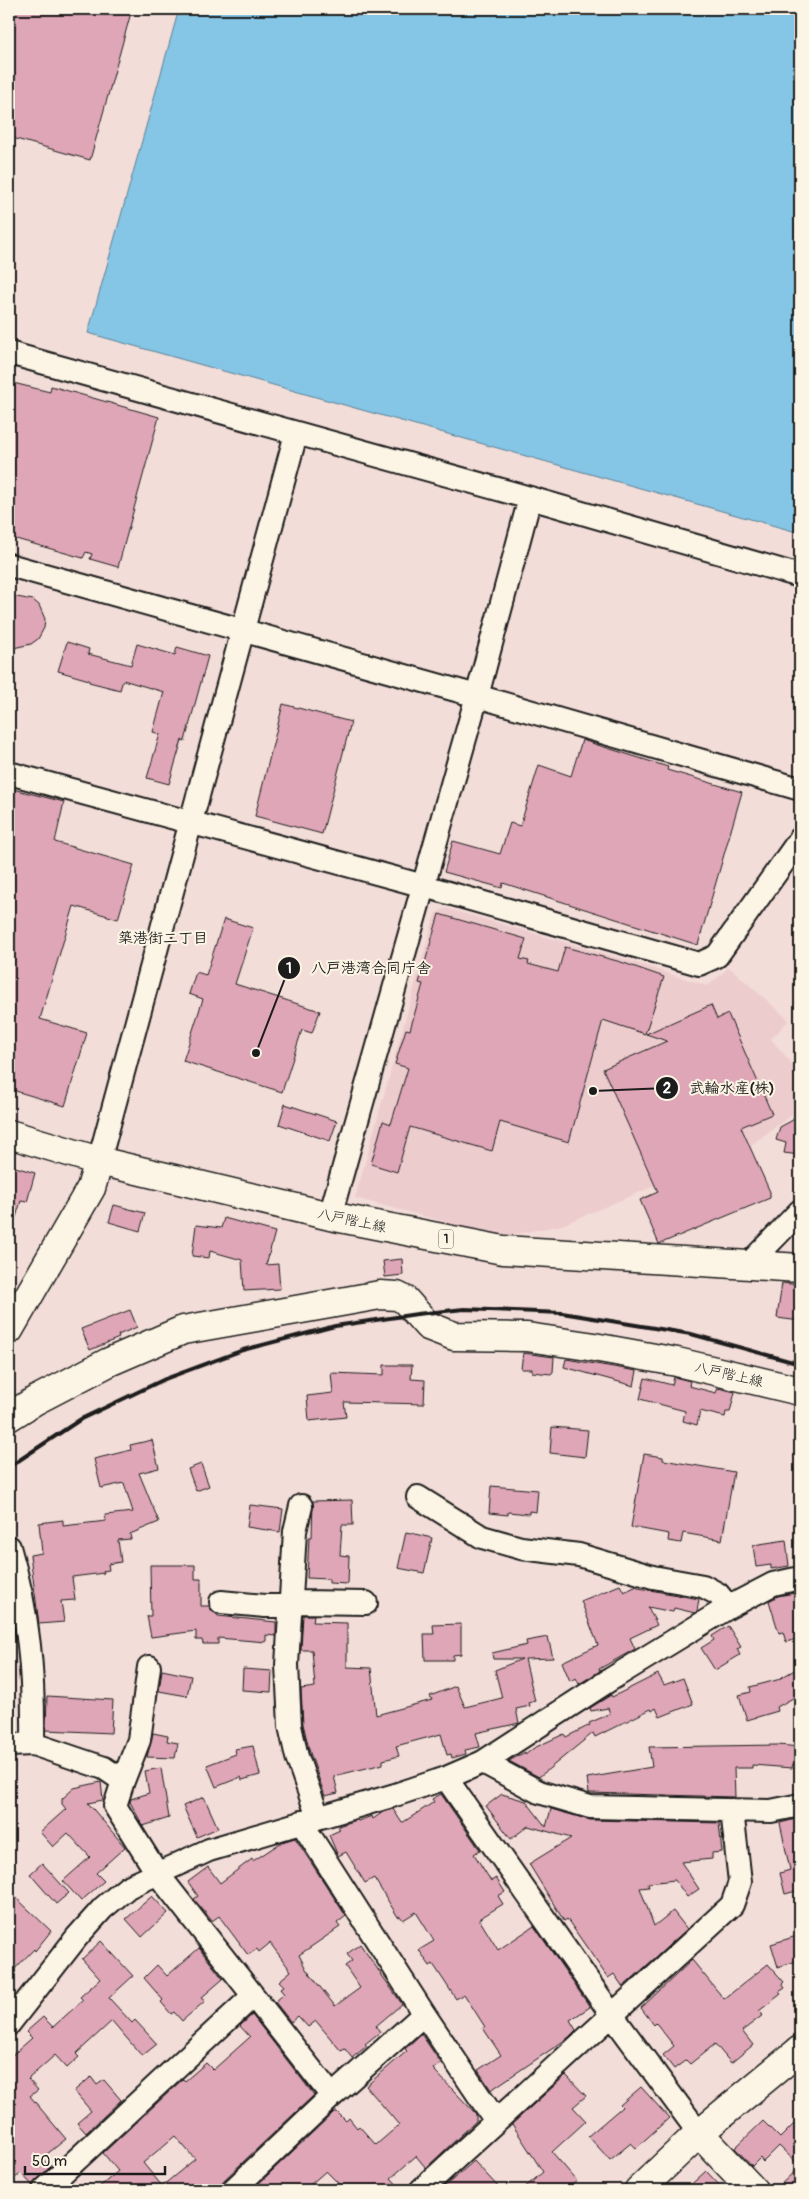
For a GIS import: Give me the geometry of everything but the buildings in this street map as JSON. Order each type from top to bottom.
[{"type":"main road","name":"八戸階上線","points":[[9,1134],[100,1161],[330,1216],[503,1250],[800,1268]]},
{"type":"main road","points":[[9,1330],[91,1188],[100,1161]]},
{"type":"main road","name":"八戸階上線","points":[[9,1417],[36,1400],[109,1362],[183,1330],[380,1295],[398,1296],[405,1300],[428,1326],[454,1336],[527,1337],[588,1346],[677,1362],[800,1391]]},
{"type":"main road","points":[[639,2190],[699,2133],[800,2050]]},
{"type":"main road","points":[[699,2133],[753,2190]]},
{"type":"street","points":[[9,353],[530,498],[800,576]]},
{"type":"street","points":[[100,1161],[296,434]]},
{"type":"street","points":[[330,1216],[477,696],[530,498]]},
{"type":"street","points":[[9,565],[800,789]]},
{"type":"street","points":[[9,773],[424,886],[699,964],[717,956],[800,839]]},
{"type":"street","points":[[747,1266],[800,1211]]},
{"type":"street","points":[[418,1497],[482,1537],[521,1548],[579,1555],[652,1577],[703,1586],[718,1594],[730,1607]]},
{"type":"street","points":[[301,1506],[296,1531],[287,1665],[290,1726],[309,1820],[424,2014],[496,2121]]},
{"type":"street","points":[[9,1547],[20,1585],[31,1661],[34,1688],[33,1744]]},
{"type":"street","points":[[9,2024],[77,1936],[103,1908],[128,1887],[209,1850],[446,1778],[483,1762],[611,1679],[730,1607],[773,1584],[800,1578]]},
{"type":"street","points":[[221,1602],[265,1606],[290,1606],[301,1602],[366,1603]]},
{"type":"street","points":[[148,1667],[139,1740],[123,1781],[116,1806],[157,1873],[332,2096]]},
{"type":"street","points":[[9,1745],[33,1744],[104,1768],[123,1781]]},
{"type":"street","points":[[483,1762],[539,1792],[590,1807],[772,1811],[800,1805]]},
{"type":"street","points":[[446,1778],[612,2015],[699,2133]]},
{"type":"street","points":[[421,2190],[732,1905],[740,1882],[732,1810]]},
{"type":"street","points":[[44,2190],[253,1996]]},
{"type":"street","points":[[233,2190],[332,2096],[424,2014]]},
{"type":"shaded area","points":[[445,908],[630,961],[708,986],[729,967],[789,1020],[771,1039],[800,1073],[800,1109],[751,1145],[562,1225],[511,1235],[510,1239],[355,1198],[435,914]]},
{"type":"water","points":[[179,9],[800,9],[800,533],[88,333]]},
{"type":"railway","points":[[9,1467],[81,1419],[165,1379],[243,1350],[335,1326],[417,1314],[464,1309],[562,1313],[691,1334],[800,1364]]},
{"type":"place","name":"八戸港湾合同庁舎","points":[[256,1053]]},
{"type":"place","name":"武輪水産(株)","points":[[593,1091]]},
{"type":"district","name":"築港街二丁目","points":[[163,938]]}]
